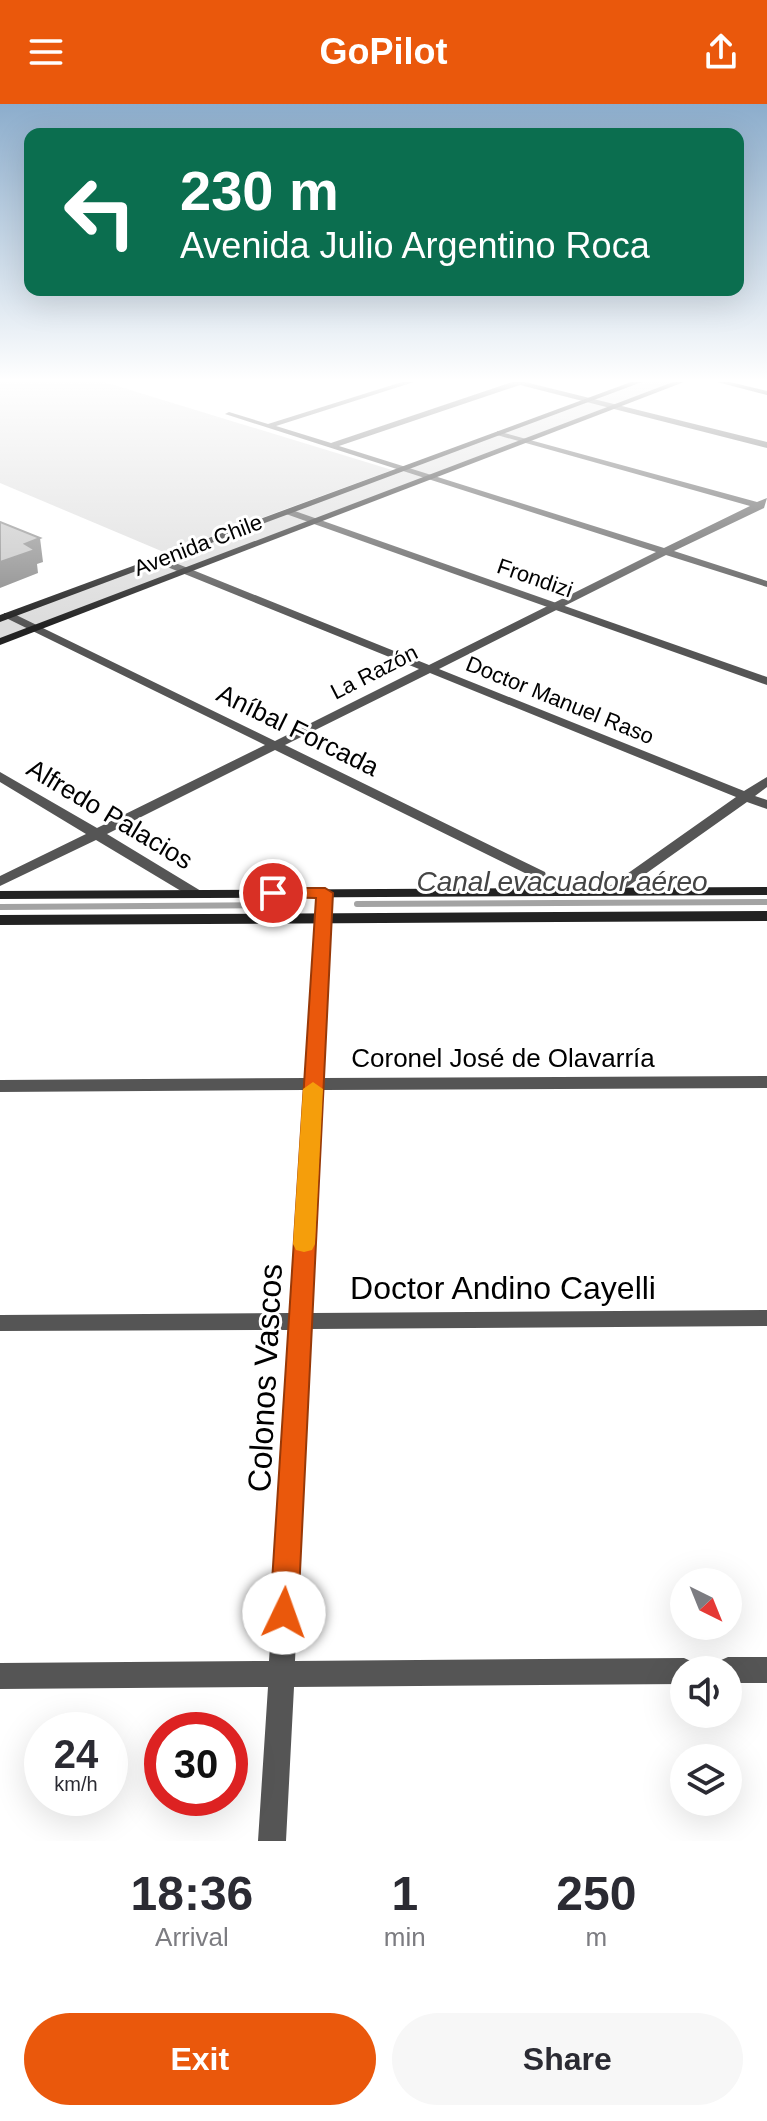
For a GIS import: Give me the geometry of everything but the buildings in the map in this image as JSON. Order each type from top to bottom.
[{"type":"main road","name":"Avenida Chile","points":[[4,617],[422,463]]},
{"type":"main road","name":"Avenida Chile","points":[[0,642],[468,463]]},
{"type":"main road","points":[[0,895],[767,891]]},
{"type":"main road","points":[[0,920],[767,916]]},
{"type":"street","points":[[383,463],[767,584]]},
{"type":"street","points":[[612,463],[764,504]]},
{"type":"street","name":"La Razón","points":[[0,882],[764,504]]},
{"type":"street","name":"Frondizi","points":[[289,512],[767,681]]},
{"type":"street","name":"Doctor Manuel Raso","points":[[159,560],[767,805]]},
{"type":"street","name":"Aníbal Forcada","points":[[4,617],[36,629],[540,875],[540,884],[523,892]]},
{"type":"street","name":"Alfredo Palacios","points":[[0,776],[196,894]]},
{"type":"street","points":[[612,891],[767,781]]},
{"type":"street","name":"Colonos Vascos","points":[[272,1841],[325,893]]},
{"type":"street","name":"Coronel José de Olavarría","points":[[0,1086],[767,1082]]},
{"type":"street","name":"Doctor Andino Cayelli","points":[[0,1323],[767,1318]]},
{"type":"street","points":[[742,1670],[767,1670]]},
{"type":"street","points":[[0,1676],[670,1671]]},
{"type":"shaded area","points":[[0,463],[369,463],[392,470],[166,553],[0,483]]},
{"type":"shaded area","points":[[420,463],[468,463],[0,642],[0,619]]},
{"type":"waterway","name":"Canal evacuador aéreo","points":[[357,904],[767,902]]},
{"type":"waterway","name":"Canal evacuador aéreo","points":[[0,907],[291,905]]},
{"type":"slow traffic","points":[[304,1244],[313,1089]]},
{"type":"route","points":[[273,893],[325,893],[284,1613]]}]
